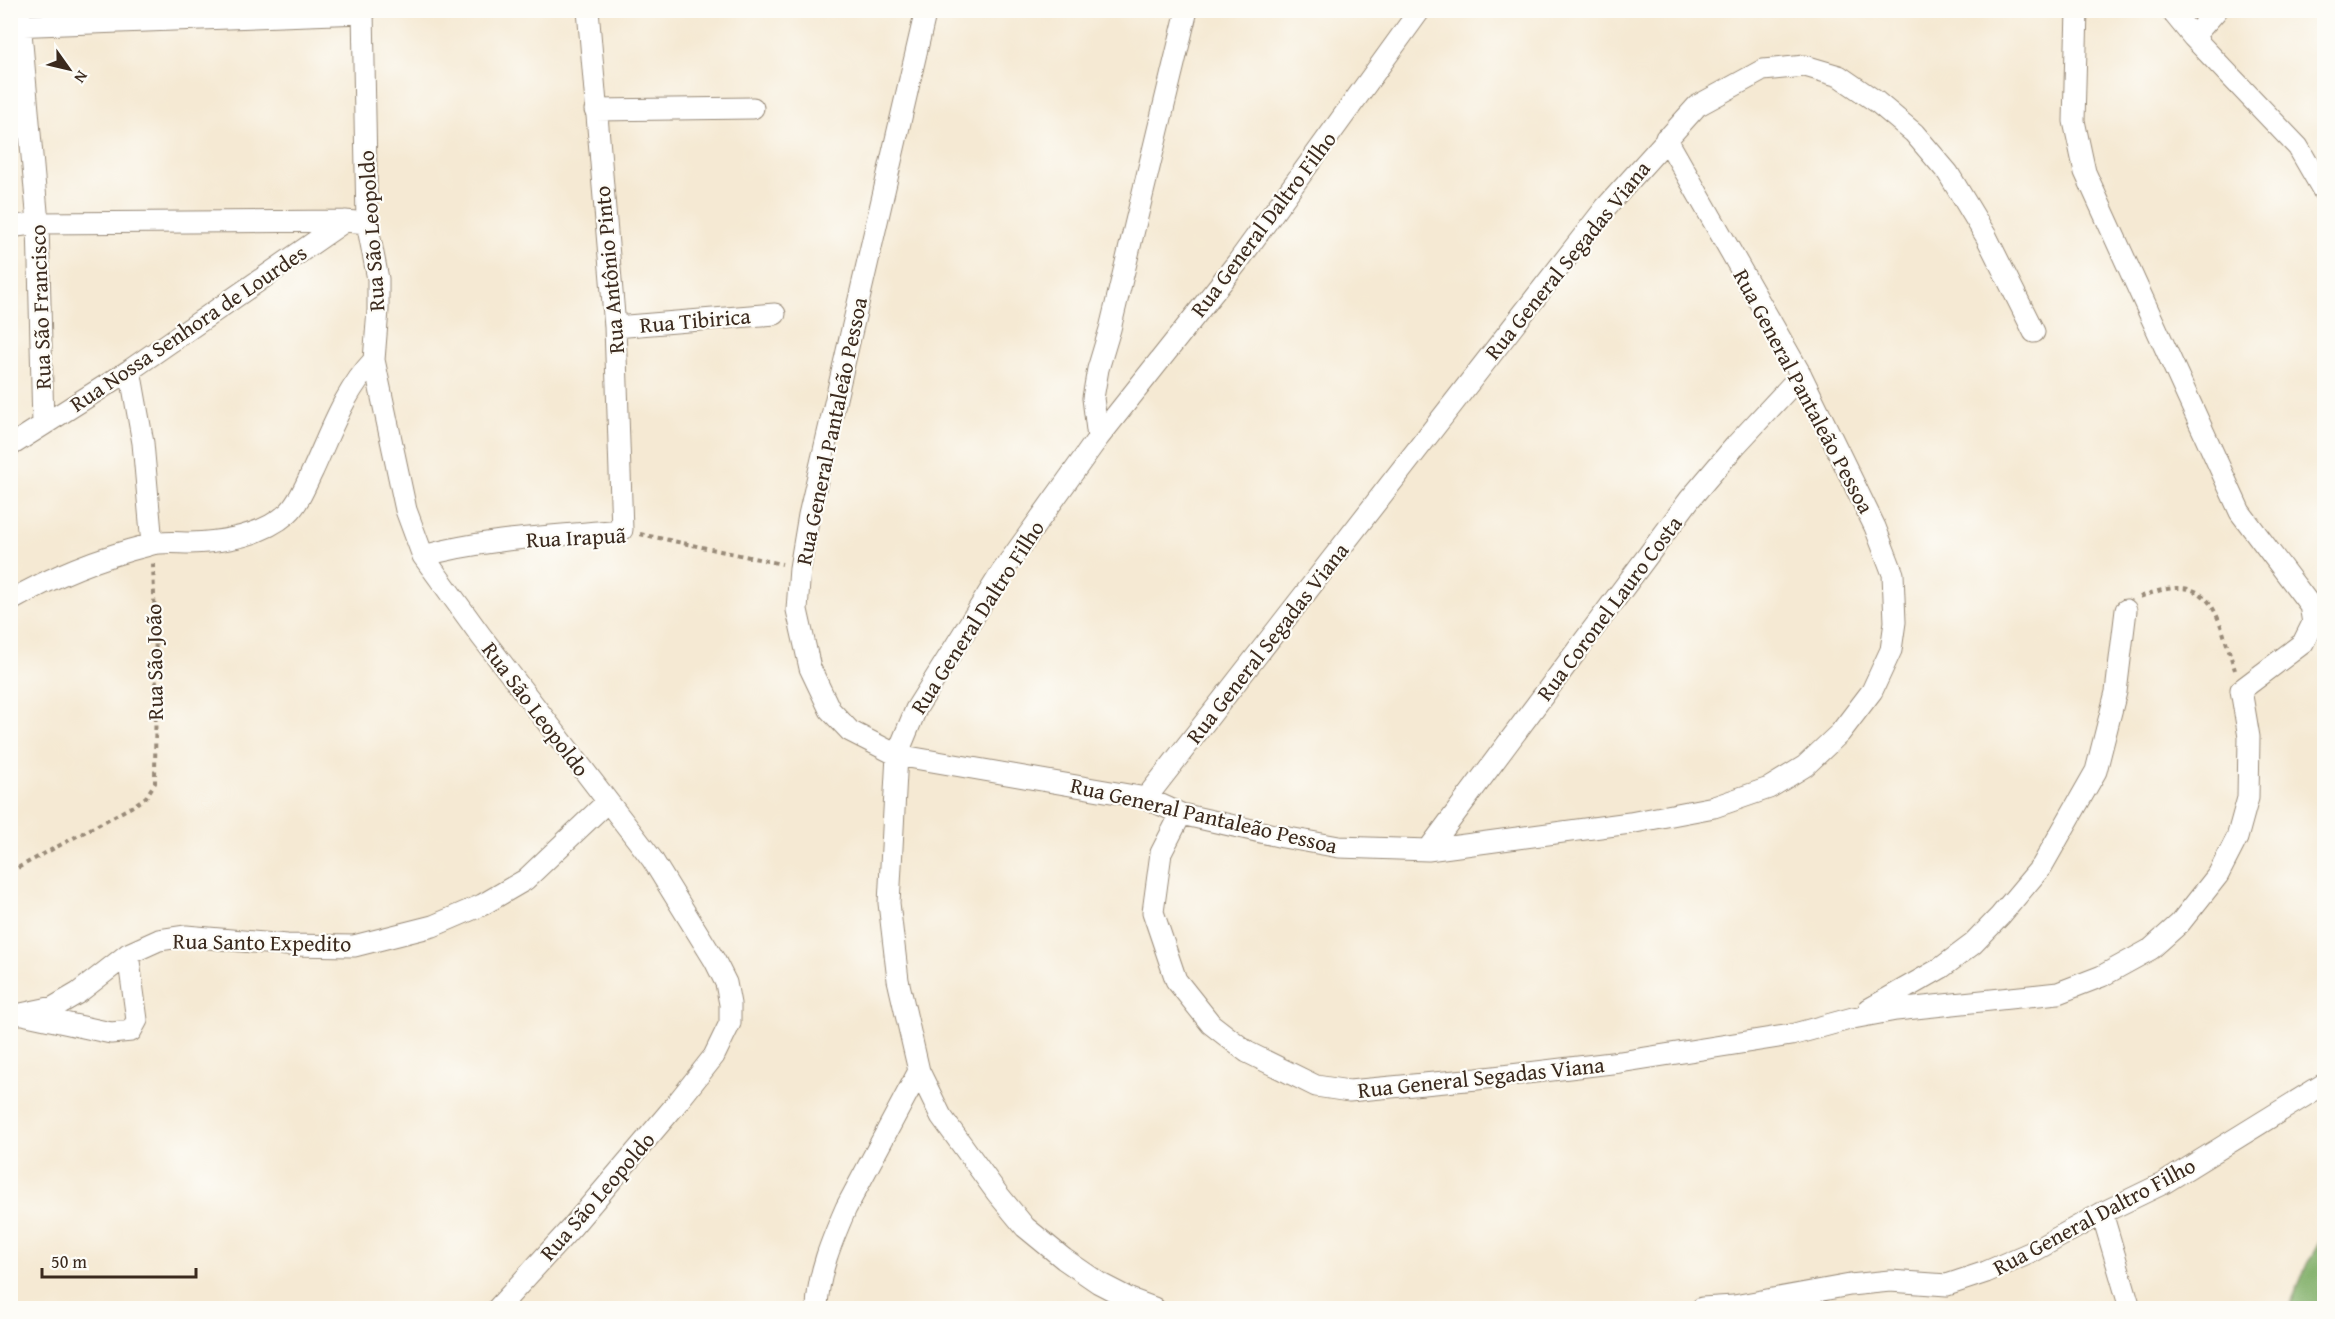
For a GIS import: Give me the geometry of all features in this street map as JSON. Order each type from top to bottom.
[{"type":"street","name":"Rua Antônio Pinto","points":[[588,10],[615,327],[622,530]]},
{"type":"street","name":"Rua General Pantaleão Pessoa","points":[[926,10],[809,515],[800,568],[797,610],[810,668],[830,710],[850,731],[897,755],[1146,798],[1181,814],[1339,847],[1428,850],[1630,822],[1714,807],[1769,788],[1805,766],[1840,733],[1872,691],[1891,650],[1895,622],[1893,574],[1875,527],[1801,375],[1666,138]]},
{"type":"street","points":[[1098,438],[1094,398],[1098,369],[1119,295],[1187,10]]},
{"type":"street","name":"Rua General Daltro Filho","points":[[1154,1308],[1099,1283],[1064,1259],[1025,1227],[997,1193],[941,1116],[919,1071],[898,980],[889,903],[897,755],[916,709],[1001,573],[1098,438],[1237,263],[1420,10]]},
{"type":"street","points":[[2077,10],[2074,121],[2085,172],[2114,240],[2240,512],[2310,605],[2313,623],[2303,643],[2241,690]]},
{"type":"street","points":[[2171,10],[2193,37],[2298,147],[2325,192]]},
{"type":"street","points":[[2193,37],[2217,10]]},
{"type":"street","points":[[16,21],[363,12]]},
{"type":"street","name":"Rua São Leopoldo","points":[[363,12],[367,223],[378,279],[374,360],[406,510],[423,556],[652,859],[715,961],[726,983],[730,1004],[730,1023],[714,1056],[673,1108],[498,1308]]},
{"type":"street","name":"Rua São Francisco","points":[[16,21],[38,223],[43,425]]},
{"type":"street","name":"Rua General Segadas Viana","points":[[1146,798],[1606,207],[1697,106],[1763,70],[1805,66],[1839,76],[1877,102],[1914,133],[1948,173],[1986,236],[2034,332]]},
{"type":"street","points":[[595,110],[753,108]]},
{"type":"street","points":[[10,227],[38,223],[345,221],[367,223]]},
{"type":"street","name":"Rua Nossa Senhora de Lourdes","points":[[10,446],[130,370],[345,221]]},
{"type":"street","name":"Rua Tibirica","points":[[615,327],[775,314]]},
{"type":"street","points":[[10,601],[45,581],[152,544],[194,543],[265,530],[289,512],[304,488],[344,400],[358,376],[374,360]]},
{"type":"street","points":[[130,370],[142,443],[152,544]]},
{"type":"street","name":"Rua Coronel Lauro Costa","points":[[1428,850],[1690,499],[1735,446],[1801,375]]},
{"type":"street","name":"Rua Irapuã","points":[[423,556],[446,549],[622,530]]},
{"type":"street","name":"Rua General Segadas Viana","points":[[1853,1018],[1941,968],[1973,944],[2042,866],[2096,771],[2116,692],[2126,610]]},
{"type":"street","name":"Rua General Segadas Viana","points":[[1181,814],[1161,853],[1153,912],[1176,980],[1211,1023],[1247,1052],[1316,1086],[1349,1091],[1477,1079],[1620,1062],[1791,1035],[1853,1018],[1896,1010],[2058,993],[2102,976],[2151,949],[2180,922],[2218,875],[2237,838],[2248,798],[2249,737],[2241,690]]},
{"type":"street","name":"Rua Santo Expedito","points":[[16,1013],[54,1007],[70,998],[128,954],[159,940],[186,936],[287,945],[354,945],[433,926],[482,905],[525,880],[607,802]]},
{"type":"street","name":"Rua Santo Expedito","points":[[16,1013],[111,1033],[131,1031],[137,1020],[128,954]]},
{"type":"street","points":[[817,1308],[823,1269],[839,1224],[919,1071]]},
{"type":"street","name":"Rua General Daltro Filho","points":[[1702,1308],[1734,1307],[1890,1281],[1947,1285],[1986,1272],[2032,1252],[2102,1213],[2164,1183],[2325,1084]]},
{"type":"street","points":[[2102,1213],[2130,1308]]},
{"type":"path","name":"Rua Irapuã","points":[[622,530],[800,568]]},
{"type":"path","name":"Rua São João","points":[[10,872],[133,806],[146,797],[156,783],[156,658],[152,544]]},
{"type":"path","points":[[2126,610],[2141,596],[2173,588],[2187,588],[2202,593],[2213,605],[2241,690]]},
{"type":"green space","points":[[2324,1234],[2324,1308],[2289,1308],[2307,1264]]}]
